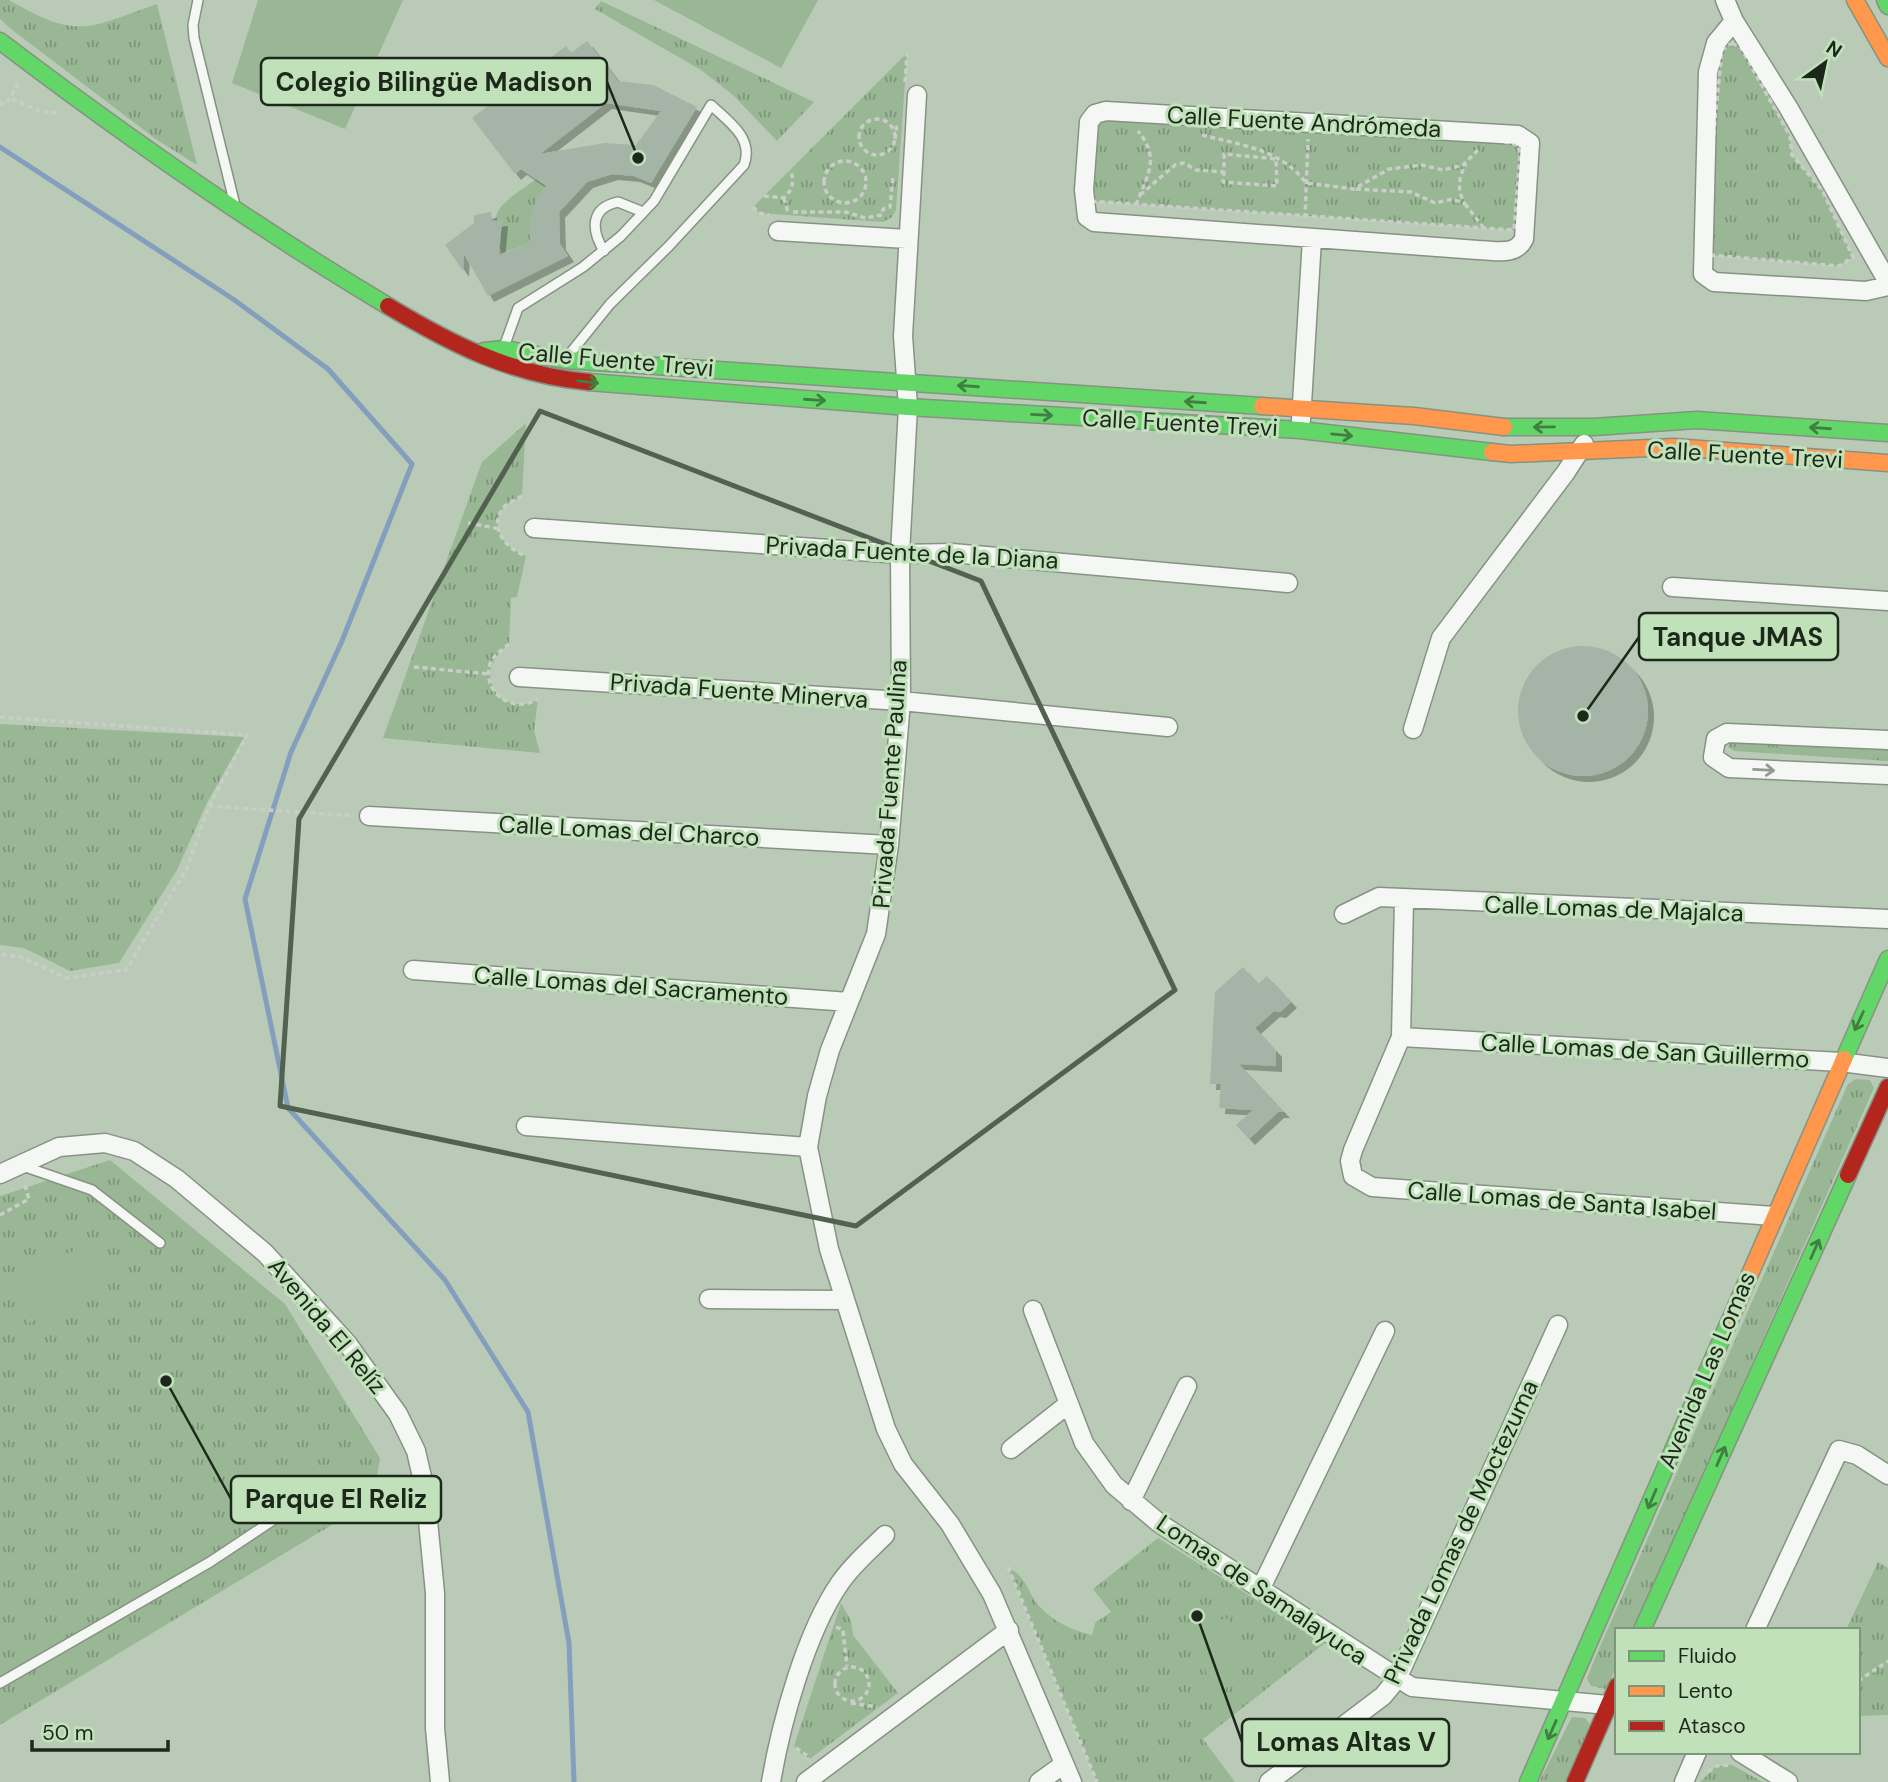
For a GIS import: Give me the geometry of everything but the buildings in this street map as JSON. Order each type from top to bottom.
[{"type":"street","points":[[1725,0],[1734,21],[1754,49],[1888,284],[1866,291],[1714,282],[1703,274],[1708,72],[1716,43],[1734,21]]},
{"type":"street","points":[[1854,0],[1888,58]]},
{"type":"street","points":[[1885,0],[1888,6]]},
{"type":"street","name":"Calle Fuente Trevi","points":[[0,41],[91,111],[236,210],[411,320],[476,352],[502,357],[1414,416],[1512,428],[1594,427],[1697,420],[1888,433]]},
{"type":"street","name":"Privada Fuente Paulina","points":[[911,94],[903,336],[908,407],[900,554],[901,701],[890,845],[876,934],[830,1049],[817,1096],[808,1147],[815,1194],[844,1300],[886,1429],[903,1464],[967,1551],[1009,1630],[1072,1782]]},
{"type":"street","name":"Calle Fuente Andrómeda","points":[[1106,111],[1307,121],[1518,135],[1530,143],[1525,230],[1516,250],[1312,239],[1091,220],[1086,213],[1084,190],[1090,119],[1106,111]]},
{"type":"street","points":[[778,221],[907,239]]},
{"type":"street","points":[[1300,430],[1312,239]]},
{"type":"street","name":"Calle Fuente Trevi","points":[[502,357],[557,379],[908,407],[1300,430],[1511,454],[1674,447],[1888,463]]},
{"type":"street","points":[[1413,729],[1441,638],[1594,427]]},
{"type":"street","name":"Privada Fuente de la Diana","points":[[534,528],[900,554],[952,553],[1288,583]]},
{"type":"street","points":[[1672,587],[1888,601]]},
{"type":"street","name":"Privada Fuente Minerva","points":[[519,677],[901,701],[1168,727]]},
{"type":"street","points":[[1888,740],[1727,733],[1716,739],[1713,757],[1730,768],[1888,775]]},
{"type":"street","name":"Calle Lomas del Charco","points":[[369,816],[890,845]]},
{"type":"street","name":"Calle Lomas de Majalca","points":[[1344,914],[1379,897],[1888,919]]},
{"type":"street","points":[[1401,1037],[1404,900]]},
{"type":"street","name":"Avenida Las Lomas","points":[[1528,1782],[1888,959]]},
{"type":"street","name":"Calle Lomas del Sacramento","points":[[413,970],[849,1002]]},
{"type":"street","name":"Calle Lomas de San Guillermo","points":[[1401,1037],[1841,1062],[1888,1068]]},
{"type":"street","name":"Calle Lomas de Santa Isabel","points":[[1401,1037],[1350,1161],[1353,1176],[1372,1187],[1774,1216]]},
{"type":"street","name":"Avenida Las Lomas","points":[[1643,1628],[1888,1087]]},
{"type":"street","points":[[526,1126],[808,1147]]},
{"type":"street","name":"Avenida El Relíz","points":[[0,1174],[59,1147],[86,1143],[124,1147],[145,1157],[177,1179],[265,1253],[347,1343],[398,1414],[416,1451],[430,1521],[435,1593],[436,1762],[440,1782]]},
{"type":"street","points":[[709,1298],[844,1300]]},
{"type":"street","name":"Lomas de Samalayuca","points":[[1033,1310],[1047,1341],[1067,1405],[1084,1443],[1100,1469],[1159,1523],[1397,1679],[1422,1690],[1608,1705]]},
{"type":"street","name":"Privada Lomas de Moctezuma","points":[[1269,1782],[1383,1696],[1397,1679],[1558,1325]]},
{"type":"street","points":[[1261,1588],[1385,1331]]},
{"type":"street","points":[[1132,1501],[1187,1386]]},
{"type":"street","points":[[1011,1449],[1067,1405]]},
{"type":"street","points":[[1756,1628],[1839,1450],[1857,1455],[1888,1475]]},
{"type":"street","points":[[771,1782],[783,1727],[818,1625],[840,1582],[885,1535]]},
{"type":"street","points":[[806,1782],[1009,1630]]},
{"type":"street","points":[[1575,1782],[1615,1690]]},
{"type":"street","points":[[1684,1782],[1696,1754]]},
{"type":"street","points":[[1736,1759],[1787,1782]]},
{"type":"street","points":[[1039,1782],[1064,1764]]},
{"type":"lane","points":[[198,0],[192,25],[194,38],[236,210]]},
{"type":"lane","points":[[502,357],[518,308],[604,251],[643,212],[660,190],[711,105],[741,134],[748,155],[744,165],[669,246],[610,304],[565,360],[557,379]]},
{"type":"lane","points":[[604,251],[594,232],[594,222],[602,209],[618,202],[643,212]]},
{"type":"lane","points":[[18,1165],[92,1190],[160,1243]]},
{"type":"lane","points":[[0,1683],[210,1562],[302,1501],[316,1482]]},
{"type":"path","points":[[1732,43],[1741,48],[1790,136],[1791,155],[1822,190],[1848,242],[1853,257],[1839,266],[1710,255],[1706,248],[1703,241],[1722,50],[1732,43]]},
{"type":"path","points":[[907,53],[911,94]]},
{"type":"path","points":[[0,103],[5,105],[12,99],[19,83],[16,77],[26,61]]},
{"type":"path","points":[[12,99],[42,112],[91,111]]},
{"type":"path","points":[[894,155],[895,125],[903,115]]},
{"type":"path","points":[[1097,116],[1124,118],[1495,140],[1518,145],[1520,155],[1514,230],[1305,218],[1090,201],[1087,192],[1097,116]]},
{"type":"path","points":[[1124,118],[1130,123]]},
{"type":"path","points":[[878,119],[889,123],[895,138],[890,149],[873,154],[863,148],[859,136],[863,125],[878,119]]},
{"type":"path","points":[[1174,120],[1178,129]]},
{"type":"path","points":[[1135,128],[1151,148],[1152,166],[1136,205]]},
{"type":"path","points":[[1305,218],[1308,128]]},
{"type":"path","points":[[1192,133],[1250,144],[1297,170],[1306,183],[1411,192],[1435,203],[1454,199],[1465,204]]},
{"type":"path","points":[[1354,189],[1389,169],[1422,166],[1443,170],[1466,163],[1495,140]]},
{"type":"path","points":[[1224,153],[1276,159],[1277,186],[1223,183],[1224,153]]},
{"type":"path","points":[[848,160],[865,173],[866,188],[857,199],[844,203],[831,198],[824,180],[835,163],[848,160]]},
{"type":"path","points":[[1140,195],[1175,165],[1184,163],[1196,170],[1224,172]]},
{"type":"path","points":[[1466,163],[1459,179],[1460,196],[1484,228]]},
{"type":"path","points":[[784,198],[791,191],[794,182],[791,171]]},
{"type":"path","points":[[752,207],[778,221],[788,212],[846,212],[866,218],[882,215],[883,209],[890,207],[894,172]]},
{"type":"path","points":[[764,196],[784,198]]},
{"type":"path","points":[[784,198],[788,212]]},
{"type":"path","points":[[844,203],[844,220]]},
{"type":"path","points":[[522,496],[504,507],[500,536],[511,550],[526,556]]},
{"type":"path","points":[[468,523],[500,528]]},
{"type":"path","points":[[414,667],[489,674]]},
{"type":"path","points":[[0,717],[247,735],[209,806],[186,870],[126,970],[74,979],[21,957],[0,954]]},
{"type":"path","points":[[209,806],[342,815]]},
{"type":"path","points":[[0,1215],[29,1199],[18,1165]]},
{"type":"path","points":[[1008,1567],[1097,1782]]},
{"type":"path","points":[[833,1627],[843,1630],[847,1666]]},
{"type":"path","points":[[1860,1680],[1888,1661]]},
{"type":"path","points":[[847,1666],[859,1667],[869,1683],[866,1694],[857,1702],[847,1702],[837,1692],[839,1673],[847,1666]]},
{"type":"path","points":[[1704,1775],[1716,1766],[1736,1759]]},
{"type":"highlighted area","points":[[540,411],[981,581],[1175,990],[856,1226],[280,1106],[299,819]]},
{"type":"green space","points":[[0,0],[9,0],[51,21],[82,26],[114,20],[157,4],[197,165],[157,140],[11,29],[0,19]]},
{"type":"green space","points":[[258,0],[403,0],[345,129],[232,83]]},
{"type":"green space","points":[[654,0],[818,0],[781,68]]},
{"type":"green space","points":[[601,1],[814,102],[777,141],[733,95],[701,70],[595,9]]},
{"type":"green space","points":[[1732,43],[1741,48],[1790,136],[1792,155],[1822,190],[1853,257],[1839,266],[1710,255],[1703,241],[1722,50]]},
{"type":"green space","points":[[907,53],[896,210],[891,218],[883,222],[759,213],[753,207]]},
{"type":"green space","points":[[1097,116],[1491,139],[1518,145],[1520,155],[1514,230],[1090,201]]},
{"type":"green space","points":[[536,179],[546,186],[533,213],[531,243],[502,253],[494,227],[496,217],[506,202]]},
{"type":"green space","points":[[526,423],[522,496],[503,508],[498,523],[506,543],[526,556],[517,597],[511,598],[509,644],[493,662],[490,675],[499,698],[519,704],[538,699],[534,731],[540,753],[383,738],[482,462]]},
{"type":"green space","points":[[0,724],[244,737],[207,803],[177,870],[119,963],[70,971],[24,948],[0,945]]},
{"type":"green space","points":[[1735,741],[1888,748],[1888,761],[1734,751],[1728,747],[1729,743]]},
{"type":"green space","points":[[1856,1079],[1870,1080],[1874,1088],[1635,1628],[1615,1628],[1615,1666],[1610,1682],[1605,1689],[1591,1686],[1587,1679],[1595,1658],[1848,1084]]},
{"type":"green space","points":[[110,1160],[285,1304],[380,1458],[373,1500],[0,1725],[0,1196]]},
{"type":"green space","points":[[94,1244],[111,1294],[27,1323],[10,1273]]},
{"type":"green space","points":[[1158,1538],[1325,1643],[1203,1739],[1235,1782],[1097,1782],[1008,1568],[1020,1576],[1037,1604],[1053,1619],[1092,1635],[1095,1623],[1111,1612],[1093,1589]]},
{"type":"green space","points":[[1878,1562],[1888,1568],[1888,1715],[1860,1716],[1860,1628],[1847,1628]]},
{"type":"green space","points":[[841,1603],[851,1621],[853,1635],[898,1693],[811,1758],[802,1755],[794,1746]]},
{"type":"green space","points":[[1229,1618],[1244,1684],[1210,1691],[1196,1625]]},
{"type":"green space","points":[[1572,1717],[1585,1718],[1590,1724],[1566,1782],[1539,1782]]},
{"type":"green space","points":[[1732,1765],[1763,1782],[1700,1782],[1716,1766]]},
{"type":"waterway","points":[[0,147],[233,299],[328,369],[412,464],[342,641],[291,752],[245,899],[288,1108],[445,1280],[528,1412],[569,1643],[574,1782]]},
{"type":"traffic: fast","points":[[1885,0],[1888,6]]},
{"type":"traffic: fast","points":[[0,41],[191,179],[388,306]]},
{"type":"traffic: fast","points":[[484,351],[504,349],[565,360],[1262,406]]},
{"type":"traffic: fast","points":[[589,382],[908,407],[1300,430],[1492,452]]},
{"type":"traffic: fast","points":[[1504,427],[1594,427],[1697,420],[1888,433]]},
{"type":"traffic: fast","points":[[1844,1059],[1888,959]]},
{"type":"traffic: fast","points":[[1643,1628],[1848,1175]]},
{"type":"traffic: fast","points":[[1528,1782],[1729,1322]]},
{"type":"traffic: slow","points":[[1855,0],[1888,58]]},
{"type":"traffic: slow","points":[[1262,406],[1414,416],[1504,427]]},
{"type":"traffic: slow","points":[[1492,452],[1511,454],[1674,447],[1888,463]]},
{"type":"traffic: slow","points":[[1729,1322],[1844,1059]]},
{"type":"traffic: jam","points":[[388,306],[484,356],[534,373],[589,382]]},
{"type":"traffic: jam","points":[[1848,1175],[1888,1087]]},
{"type":"traffic: jam","points":[[1575,1782],[1615,1691]]},
{"type":"place","name":"Colegio Bilingüe Madison","points":[[638,158]]},
{"type":"place","name":"Tanque JMAS","points":[[1583,716]]},
{"type":"place","name":"Parque El Reliz","points":[[166,1381]]},
{"type":"place","name":"Lomas Altas V","points":[[1197,1616]]}]
